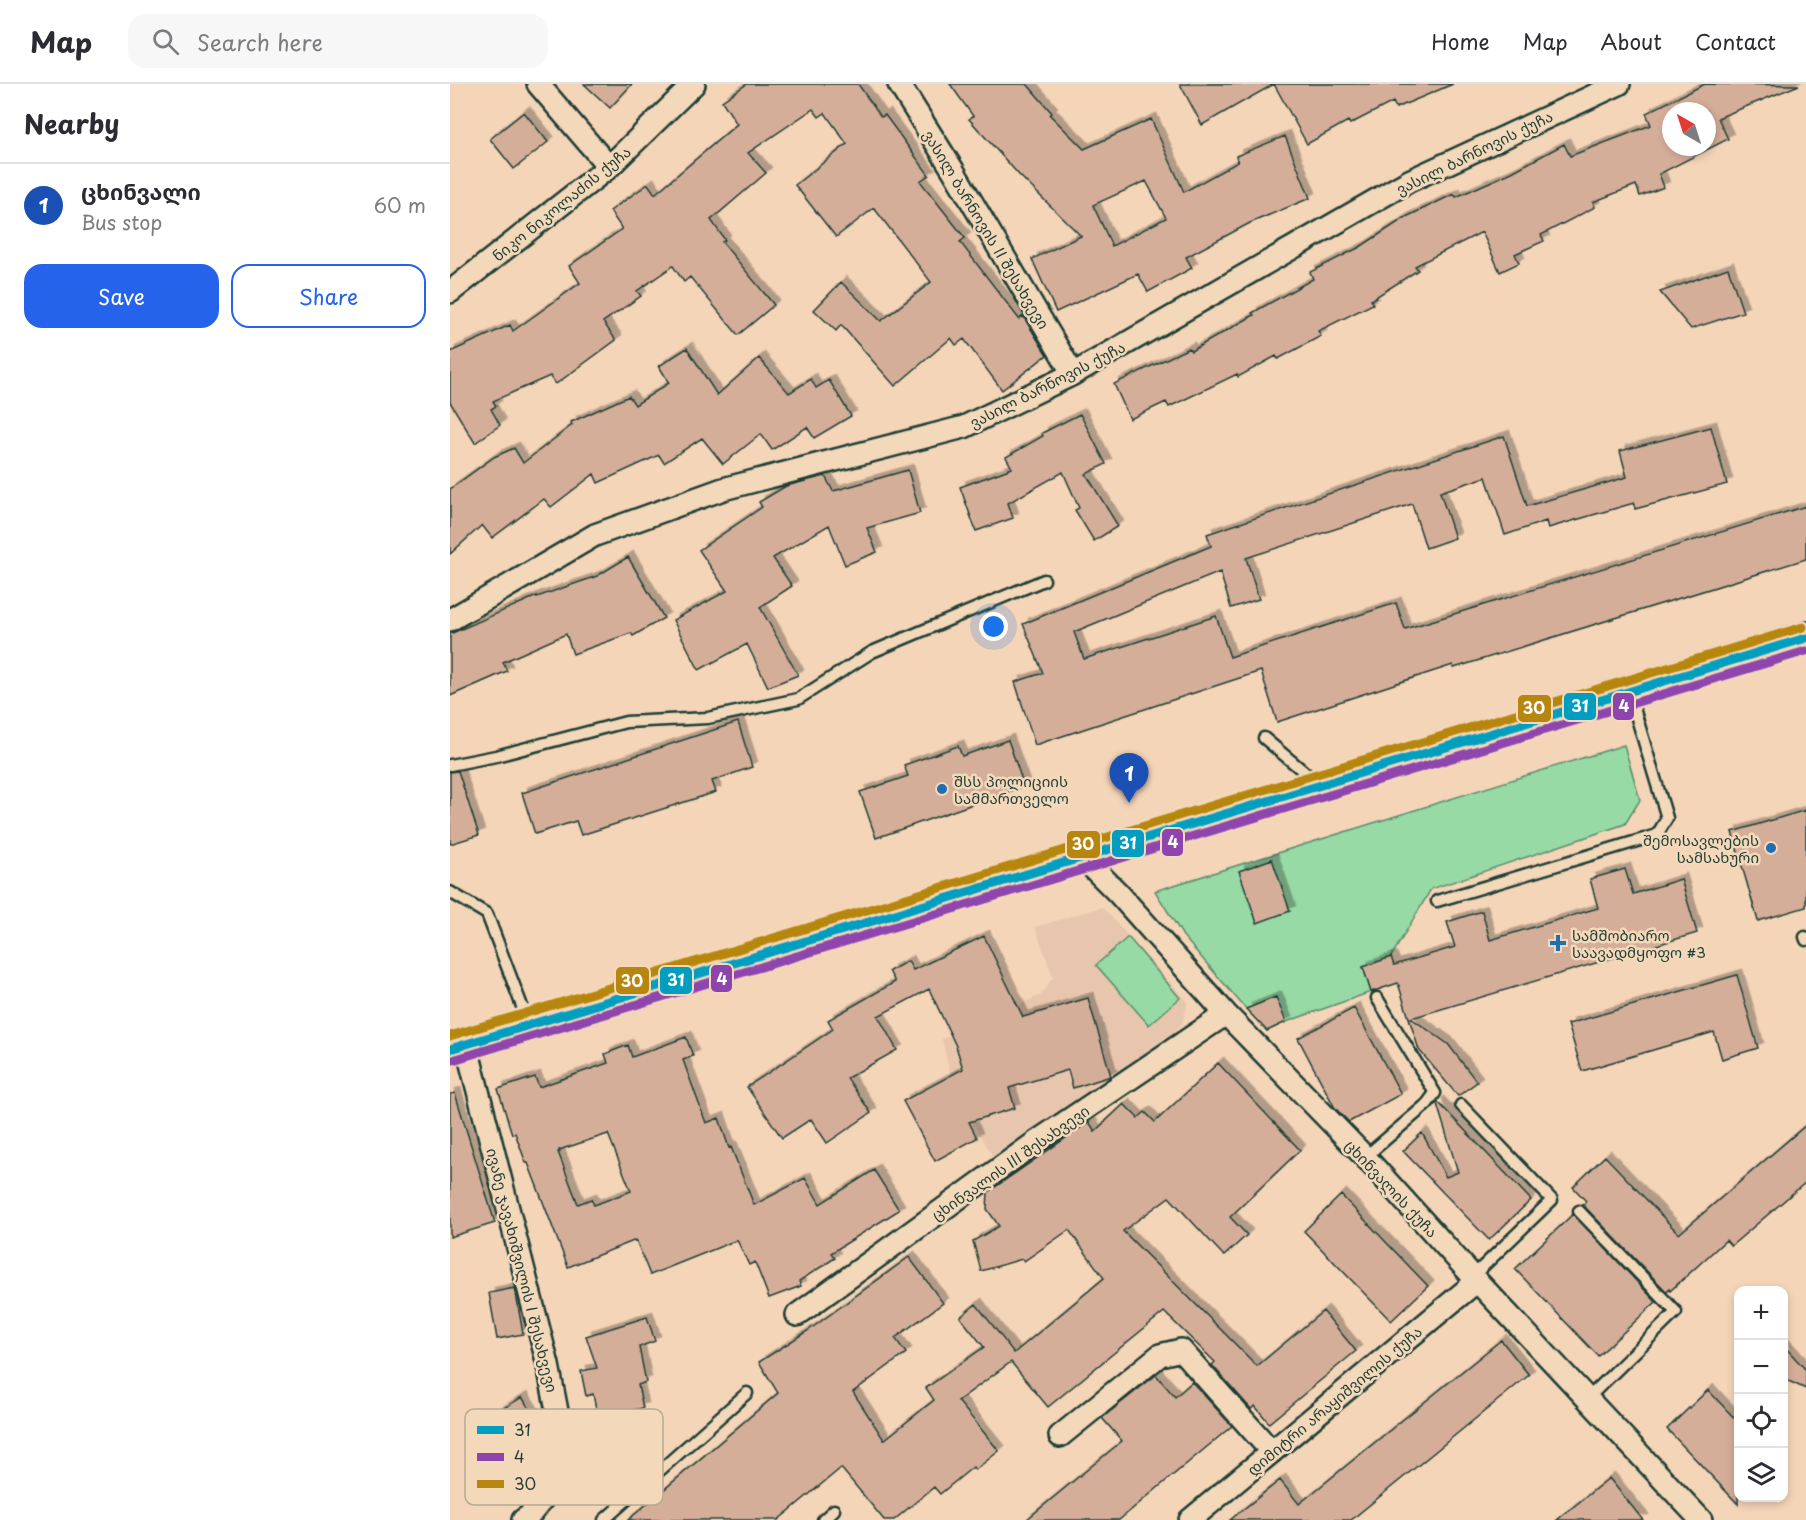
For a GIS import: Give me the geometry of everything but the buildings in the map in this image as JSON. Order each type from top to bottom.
[{"type":"main road","points":[[458,1046],[1806,638]]},
{"type":"street","points":[[538,84],[609,167]]},
{"type":"street","name":"ნიკო ნიკოლაძის ქუჩა","points":[[450,292],[609,167],[694,84]]},
{"type":"street","name":"ვასილ ბარნოვის II შესახვევი","points":[[900,84],[1073,374]]},
{"type":"street","name":"ვასილ ბარნოვის ქუჩა","points":[[450,620],[595,536],[723,489],[964,427],[1073,374],[1409,182],[1619,84]]},
{"type":"street","name":"ცხინვალის ქუჩა","points":[[1082,857],[1118,893],[1227,1014],[1365,1157],[1475,1279],[1701,1520]]},
{"type":"street","name":"ცხინვალის III შესახვევი","points":[[797,1315],[1036,1142],[1227,1014]]},
{"type":"street","name":"ივანე ჯავახიშვილის I შესახვევი","points":[[458,1046],[548,1365],[557,1409]]},
{"type":"street","name":"დიმიტრი არაყიშვილის ქუჩა","points":[[1190,1520],[1475,1279]]},
{"type":"street","points":[[1060,1436],[1160,1355],[1181,1350],[1272,1452]]},
{"type":"street","name":"ივანე ჯავახიშვილის I შესახვევი","points":[[523,1520],[538,1505]]},
{"type":"lane","points":[[450,765],[496,756],[626,722],[708,718],[798,699],[872,652],[1044,580]]},
{"type":"lane","points":[[1437,901],[1657,835],[1667,818],[1629,691]]},
{"type":"lane","points":[[1264,738],[1320,785]]},
{"type":"lane","points":[[450,891],[487,914],[529,1025]]},
{"type":"lane","points":[[1365,1157],[1427,1104],[1435,1093],[1377,998]]},
{"type":"lane","points":[[1461,1105],[1552,1200],[1475,1279]]},
{"type":"lane","points":[[1579,1211],[1676,1312],[1587,1399]]},
{"type":"lane","points":[[663,1468],[747,1393]]},
{"type":"lane","points":[[604,1520],[621,1505]]},
{"type":"lane","points":[[823,1520],[834,1510]]},
{"type":"shaded area","points":[[1102,907],[1188,1002],[1182,1024],[1115,1091],[993,1157],[954,1090],[942,1039],[1041,995],[1053,977],[1035,927]]},
{"type":"green space","points":[[1624,745],[1640,800],[1625,824],[1431,889],[1391,957],[1363,967],[1371,992],[1286,1022],[1275,997],[1246,1009],[1183,936],[1155,891]]},
{"type":"green space","points":[[1128,937],[1180,998],[1149,1025],[1096,965]]},
{"type":"transit line","name":"30","points":[[450,1036],[1803,627]]},
{"type":"transit line","name":"31","points":[[450,1049],[1806,638]]},
{"type":"transit line","name":"4","points":[[453,1060],[1806,651]]},
{"type":"place","name":"შსს პოლიციის სამმართველო","points":[[942,789]]},
{"type":"place","name":"ცხინვალი","points":[[1129,803]]},
{"type":"place","name":"შემოსავლების სამსახური","points":[[1771,848]]},
{"type":"place","name":"სამშობიარო საავადმყოფო #3","points":[[1558,943]]}]
